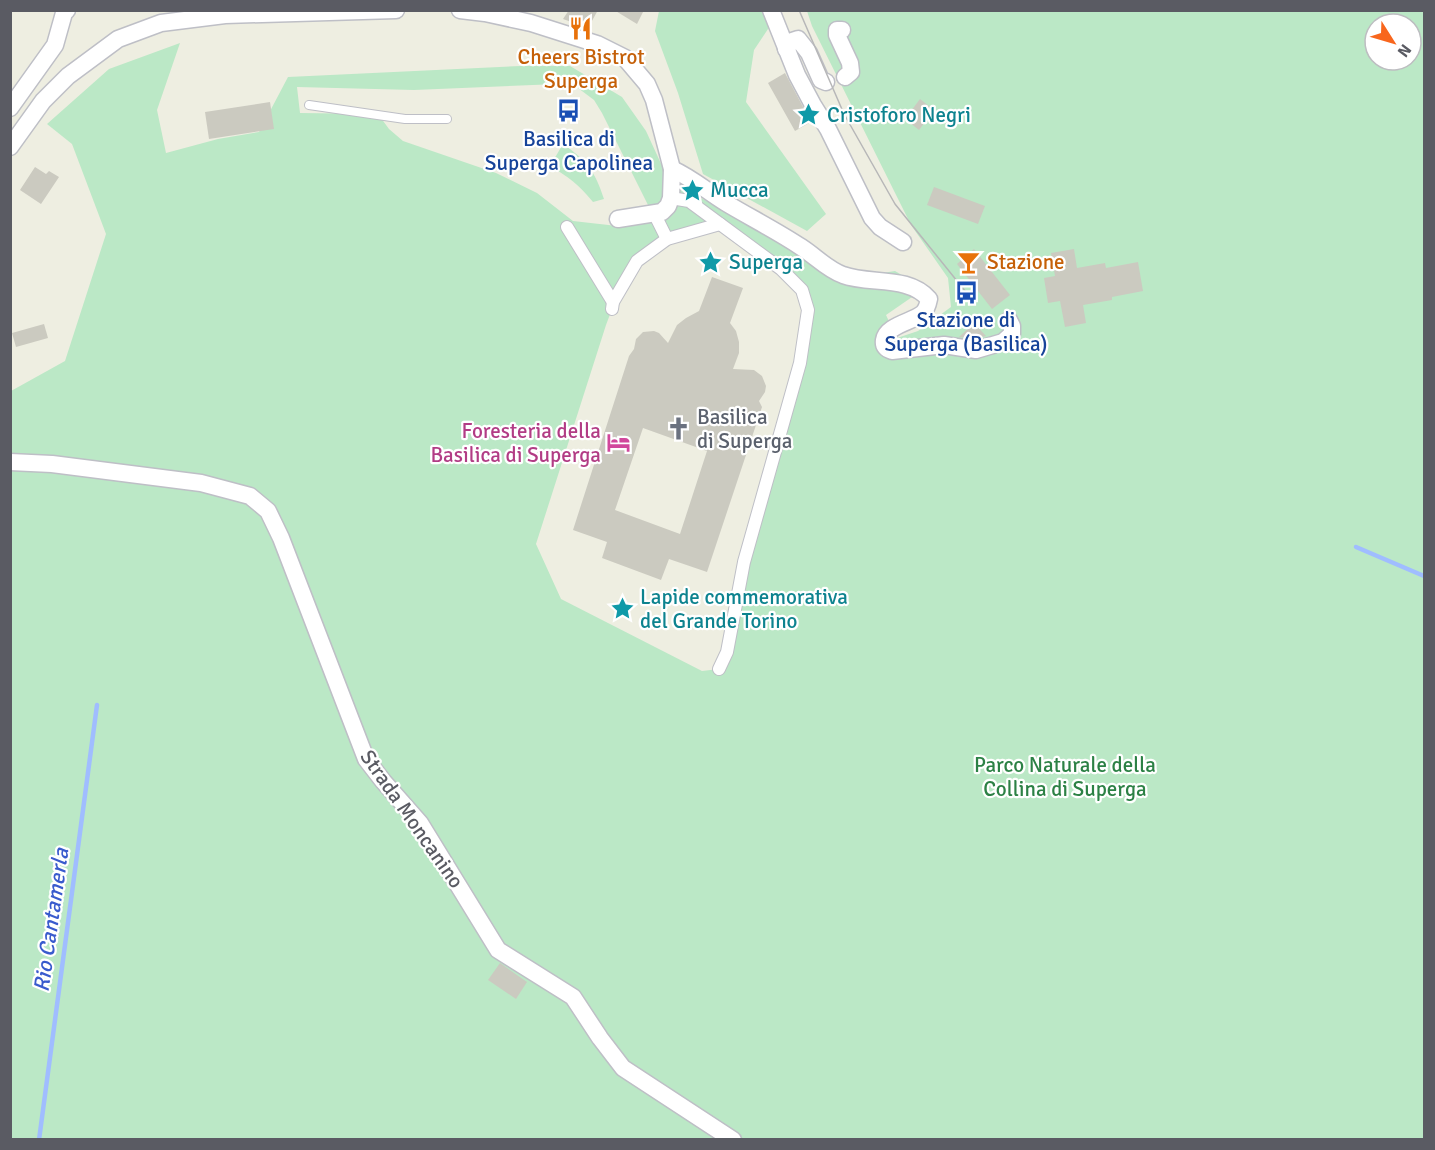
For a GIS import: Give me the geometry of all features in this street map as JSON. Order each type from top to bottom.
[{"type":"street","points":[[13,136],[68,76],[118,39],[161,23],[225,15],[396,10]]},
{"type":"street","points":[[460,10],[531,23],[597,44],[625,58],[647,84],[654,100],[679,199],[720,224],[782,269],[802,290],[808,310],[800,363],[744,562],[727,652],[719,669]]},
{"type":"street","points":[[771,10],[797,75],[841,154],[872,218],[880,227],[903,242]]},
{"type":"street","points":[[10,108],[55,45],[65,11]]},
{"type":"street","points":[[842,30],[837,30],[837,35],[850,63],[851,72],[845,77]]},
{"type":"street","points":[[786,49],[792,41],[798,39],[809,53],[821,80],[826,82]]},
{"type":"street","points":[[672,169],[842,275],[857,279],[891,282],[912,287],[924,294],[929,299],[927,307],[923,313],[888,332],[884,337],[887,350],[944,345],[976,350],[1003,342],[1012,334],[1009,320]]},
{"type":"street","points":[[618,219],[662,212],[679,199]]},
{"type":"street","points":[[654,213],[668,239]]},
{"type":"street","points":[[567,227],[613,305],[637,261],[668,239],[720,224]]},
{"type":"street","name":"Strada Moncanino","points":[[10,462],[52,464],[201,483],[250,496],[268,511],[281,538],[366,759],[382,782],[420,822],[498,950],[573,997],[623,1068],[733,1140]]},
{"type":"lane","points":[[309,105],[405,119],[447,119]]},
{"type":"green space","points":[[659,11],[780,11],[754,50],[746,102],[826,214],[807,231],[703,174],[678,93],[655,31]]},
{"type":"green space","name":"Parco Naturale della Collina di Superga","points":[[807,11],[1424,11],[1424,1139],[11,1140],[11,391],[65,361],[106,234],[72,144],[47,124],[109,69],[180,43],[157,110],[166,153],[218,139],[259,132],[288,77],[521,66],[570,66],[622,97],[646,131],[663,168],[683,189],[858,277],[895,271],[919,285],[915,295],[886,315],[897,338],[918,331],[951,307],[948,278],[911,225],[812,26]],"holes":[[[558,84],[578,88],[594,100],[648,205],[643,217],[626,227],[573,221],[537,193],[496,173],[403,141],[389,129],[378,114],[300,113],[297,87],[414,90]],[[719,224],[802,290],[806,329],[719,669],[702,671],[561,599],[536,544],[606,325],[637,261],[667,239]]]},
{"type":"green space","points":[[563,144],[589,167],[604,199],[593,202],[573,182],[550,166]]},
{"type":"building","points":[[569,10],[598,10],[588,28],[563,19]]},
{"type":"building","points":[[614,10],[644,10],[637,24]]},
{"type":"building","points":[[785,73],[811,122],[795,131],[768,83]]},
{"type":"building","points":[[920,99],[934,110],[919,130],[905,119]]},
{"type":"building","points":[[270,102],[274,129],[209,139],[205,112]]},
{"type":"building","points":[[35,167],[46,174],[49,171],[59,177],[41,204],[20,190]]},
{"type":"building","points":[[934,187],[985,206],[978,224],[927,205]]},
{"type":"building","points":[[974,249],[1010,295],[992,309],[957,264]]},
{"type":"building","points":[[1074,249],[1077,268],[1105,263],[1106,268],[1138,262],[1143,291],[1083,305],[1086,323],[1065,327],[1060,301],[1048,303],[1044,278],[1055,276],[1051,253]]},
{"type":"building","name":"Basilica di Superga","points":[[712,277],[743,288],[730,323],[736,331],[739,342],[739,353],[733,369],[754,370],[762,376],[766,386],[759,401],[762,407],[707,572],[669,559],[661,580],[602,558],[607,542],[573,530],[636,339],[643,332],[654,331],[668,343],[677,325],[699,311]],"holes":[[[643,428],[707,451],[680,534],[615,510]]]},
{"type":"building","points":[[974,323],[986,336],[975,339],[959,337]]},
{"type":"building","points":[[44,324],[48,338],[16,347],[12,333]]},
{"type":"building","points":[[500,963],[527,982],[516,999],[488,980]]},
{"type":"waterway","points":[[1356,547],[1424,576]]},
{"type":"waterway","name":"Rio Cantamerla","points":[[39,1140],[97,705]]},
{"type":"tram line","points":[[799,10],[844,114],[895,204],[974,302]]},
{"type":"place","name":"Cheers Bistrot Superga","points":[[581,29]]},
{"type":"place","name":"Basilica di Superga Capolinea","points":[[569,111]]},
{"type":"place","name":"Cristoforo Negri","points":[[809,115]]},
{"type":"place","name":"Mucca","points":[[692,190]]},
{"type":"place","name":"Superga","points":[[711,262]]},
{"type":"place","name":"Stazione","points":[[969,262]]},
{"type":"place","name":"Stazione di Superga (Basilica)","points":[[966,292]]},
{"type":"place","name":"Basilica di Superga","points":[[679,429]]},
{"type":"place","name":"Foresteria della Basilica di Superga","points":[[619,443]]},
{"type":"place","name":"Lapide commemorativa del Grande Torino","points":[[622,609]]}]
